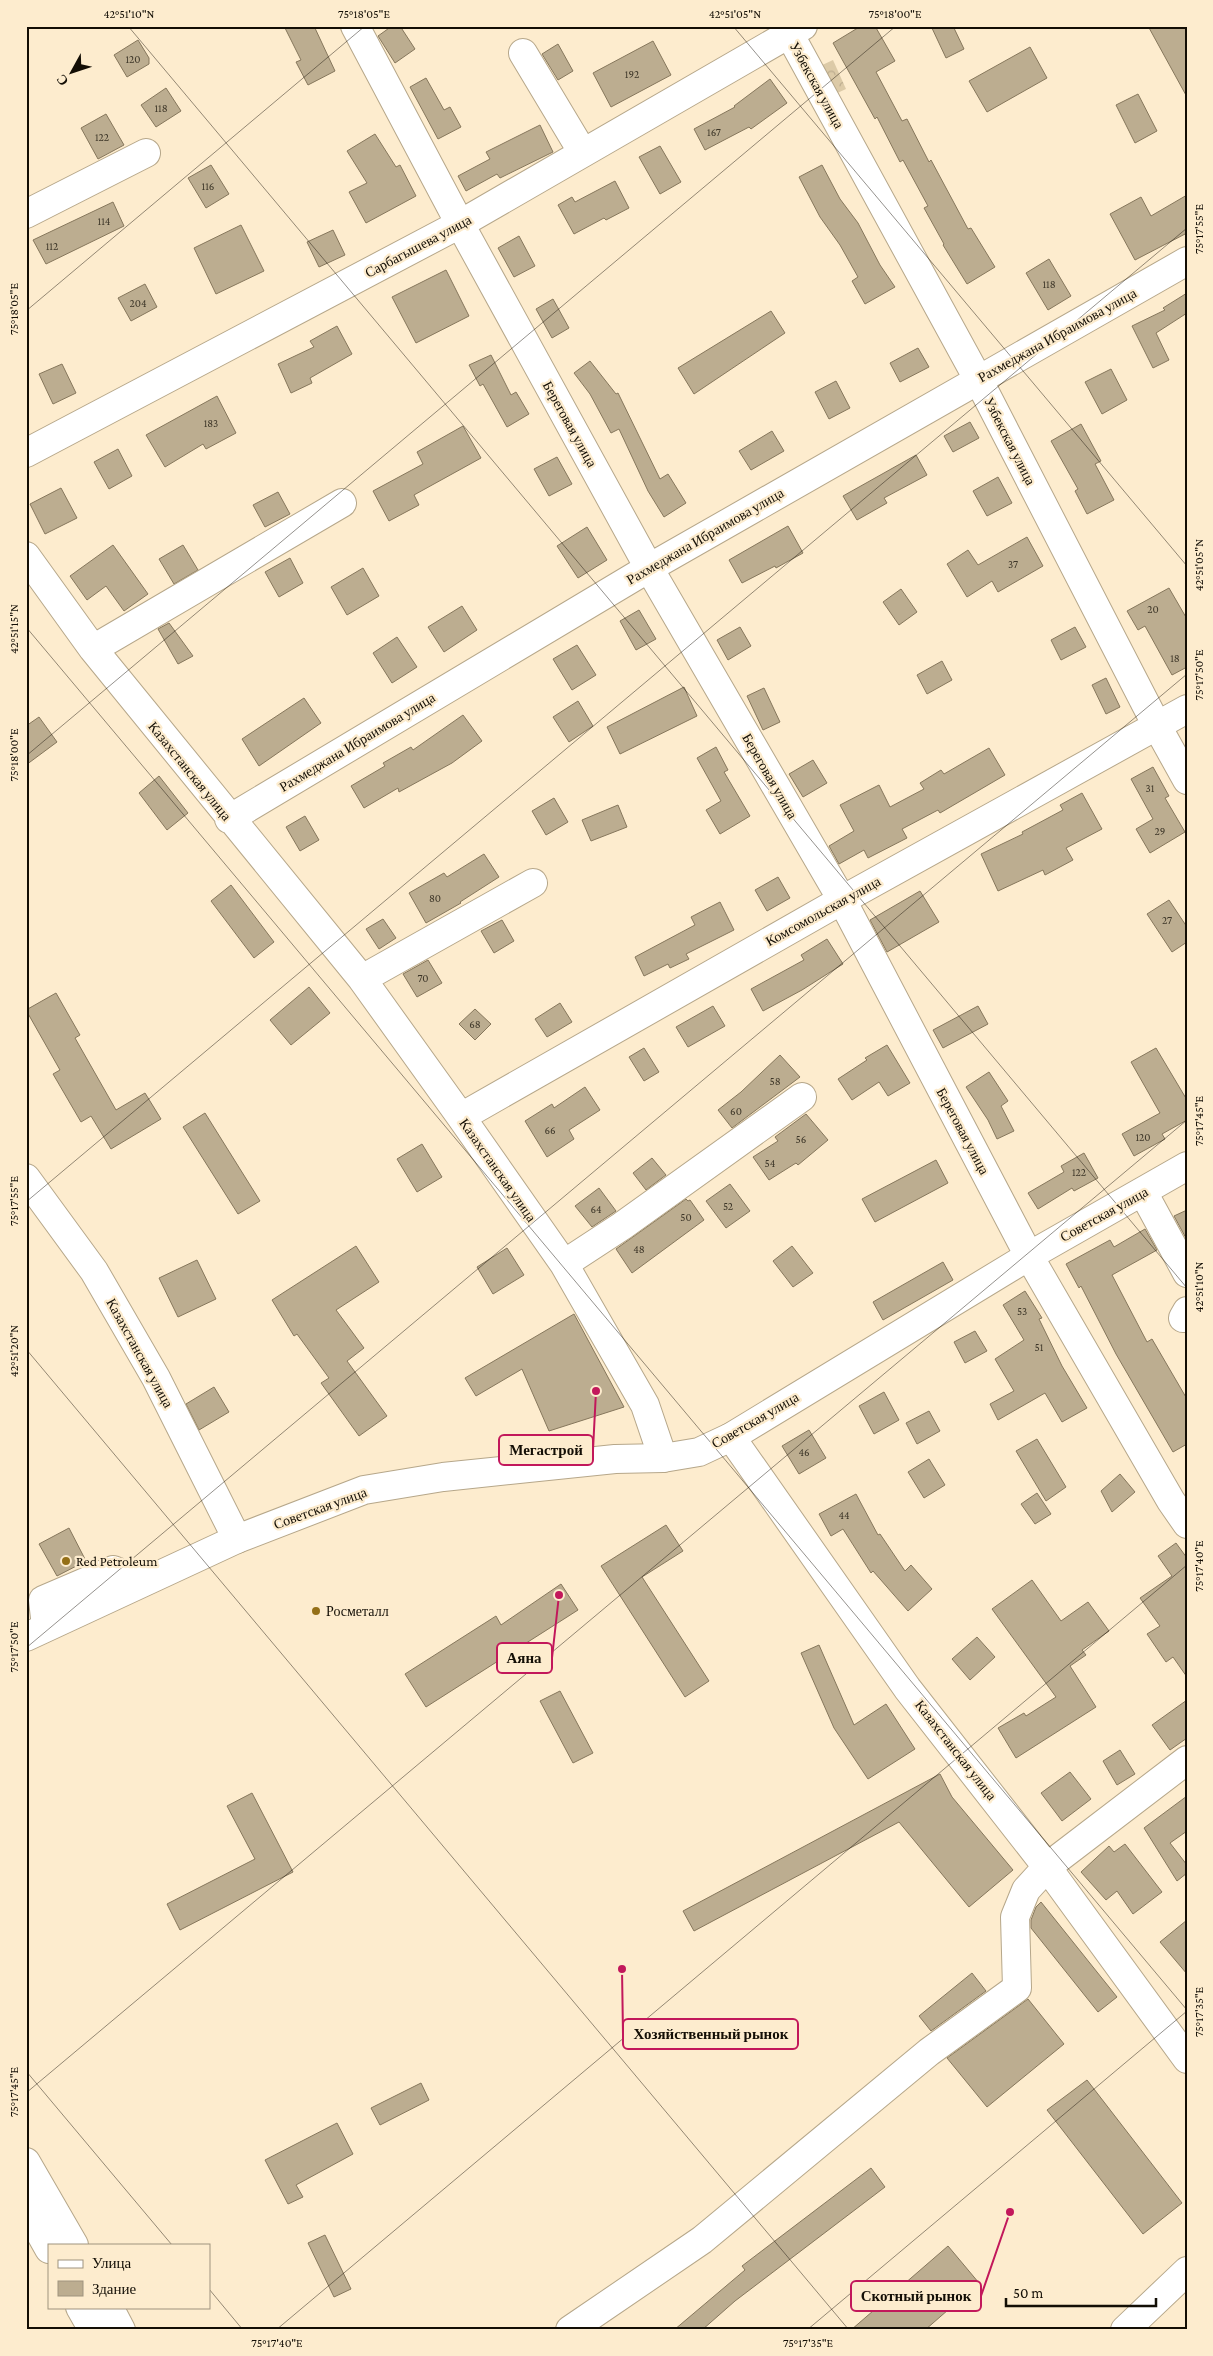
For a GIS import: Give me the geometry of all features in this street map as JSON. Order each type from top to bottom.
[{"type":"main road","name":"Береговая улица","points":[[355,26],[460,224],[649,568],[842,900],[1029,1256],[1171,1501],[1187,1524]]},
{"type":"main road","name":"Сарбагышева улица","points":[[26,453],[460,224],[792,29]]},
{"type":"main road","name":"Узбекская улица","points":[[792,29],[978,379],[1157,726],[1187,780]]},
{"type":"main road","points":[[523,53],[583,153]]},
{"type":"main road","points":[[26,214],[146,153]]},
{"type":"main road","name":"Рахмеджана Ибраимова улица","points":[[229,818],[649,568],[978,379],[1187,262]]},
{"type":"main road","points":[[92,649],[342,503]]},
{"type":"main road","name":"Казахстанская улица","points":[[26,556],[92,649],[362,979],[461,1117],[564,1264],[645,1405],[663,1458]]},
{"type":"main road","name":"Комсомольская улица","points":[[461,1117],[842,900],[1187,709]]},
{"type":"main road","points":[[362,979],[533,883]]},
{"type":"main road","points":[[564,1264],[622,1226],[802,1097]]},
{"type":"main road","name":"Советская улица","points":[[36,1632],[237,1539],[364,1490],[443,1477],[615,1458],[663,1458],[699,1452],[731,1437],[1029,1256],[1187,1166]]},
{"type":"main road","name":"Казахстанская улица","points":[[26,1178],[94,1271],[156,1378],[237,1539]]},
{"type":"main road","points":[[1143,1192],[1187,1273]]},
{"type":"main road","name":"Казахстанская улица","points":[[731,1437],[908,1688],[1047,1867],[1187,2059]]},
{"type":"main road","points":[[570,2330],[702,2240],[929,2052],[1017,1988],[1015,1917],[1026,1890],[1047,1867],[1187,1760]]},
{"type":"main road","points":[[26,2162],[73,2244]]},
{"type":"main road","points":[[26,2208],[48,2247]]},
{"type":"main road","points":[[1125,2330],[1187,2271]]},
{"type":"main road","points":[[81,2308],[93,2330]]},
{"type":"main road","points":[[110,2308],[121,2330]]},
{"type":"green space","points":[[833,60],[846,89],[831,96],[818,67]]},
{"type":"building","points":[[284,26],[314,26],[335,71],[308,85],[296,62],[301,60]]},
{"type":"building","points":[[392,26],[400,26],[415,49],[395,63],[378,36]]},
{"type":"building","points":[[861,26],[875,26],[895,61],[876,72],[902,121],[907,119],[929,162],[931,160],[968,229],[971,228],[995,267],[967,284],[943,245],[924,208],[928,206],[903,160],[900,162],[877,117],[875,119],[833,43]]},
{"type":"building","points":[[931,26],[953,26],[964,49],[946,58]]},
{"type":"building","points":[[1148,26],[1187,26],[1187,97]]},
{"type":"building","points":[[138,40],[149,58],[149,64],[127,77],[114,55]]},
{"type":"building","points":[[653,41],[671,75],[611,107],[593,73]]},
{"type":"building","points":[[558,44],[573,71],[558,80],[542,54]]},
{"type":"building","points":[[1030,47],[1047,78],[987,112],[969,81]]},
{"type":"building","points":[[426,78],[444,110],[450,107],[461,127],[438,139],[410,87]]},
{"type":"building","points":[[770,79],[787,103],[751,129],[749,127],[705,150],[694,129],[735,107]]},
{"type":"building","points":[[166,88],[181,111],[156,127],[141,105]]},
{"type":"building","points":[[1138,94],[1157,131],[1135,143],[1116,105]]},
{"type":"building","points":[[106,114],[124,145],[98,159],[81,128]]},
{"type":"building","points":[[540,125],[553,152],[500,178],[497,174],[466,191],[458,176],[490,159],[486,152]]},
{"type":"building","points":[[375,134],[396,167],[400,165],[416,196],[366,223],[349,192],[367,183],[347,151]]},
{"type":"building","points":[[660,146],[681,182],[660,194],[639,157]]},
{"type":"building","points":[[211,165],[229,194],[206,208],[188,178]]},
{"type":"building","points":[[822,165],[840,199],[858,223],[880,265],[895,287],[865,304],[852,281],[858,277],[840,245],[820,217],[799,177]]},
{"type":"building","points":[[615,181],[629,208],[606,220],[604,218],[574,234],[558,205],[572,197],[575,202]]},
{"type":"building","points":[[1187,195],[1187,233],[1135,260],[1110,214],[1141,197],[1151,216]]},
{"type":"building","points":[[113,202],[124,226],[46,264],[33,240]]},
{"type":"building","points":[[241,225],[264,271],[216,294],[194,248]]},
{"type":"building","points":[[333,230],[345,255],[319,267],[307,242]]},
{"type":"building","points":[[519,236],[535,266],[514,277],[498,248]]},
{"type":"building","points":[[1049,259],[1071,296],[1048,310],[1026,273]]},
{"type":"building","points":[[446,270],[469,316],[416,343],[392,297]]},
{"type":"building","points":[[145,284],[157,307],[131,321],[118,298]]},
{"type":"building","points":[[1187,293],[1187,313],[1156,333],[1169,360],[1153,368],[1132,326],[1165,310],[1163,308]]},
{"type":"building","points":[[553,299],[569,328],[552,338],[536,309]]},
{"type":"building","points":[[771,311],[785,333],[694,394],[678,368]]},
{"type":"building","points":[[337,326],[352,354],[310,378],[312,383],[291,393],[278,364],[314,347],[310,341]]},
{"type":"building","points":[[918,348],[929,367],[900,382],[890,363]]},
{"type":"building","points":[[491,355],[511,395],[516,392],[529,414],[507,427],[483,384],[480,386],[469,365]]},
{"type":"building","points":[[590,361],[616,394],[618,393],[660,479],[668,474],[686,503],[664,517],[648,491],[619,429],[611,433],[590,394],[574,373]]},
{"type":"building","points":[[62,364],[76,393],[53,404],[39,374]]},
{"type":"building","points":[[1111,369],[1127,400],[1102,414],[1085,382]]},
{"type":"building","points":[[836,381],[850,408],[829,419],[815,392]]},
{"type":"building","points":[[217,396],[236,433],[206,449],[203,444],[165,467],[146,435]]},
{"type":"building","points":[[970,422],[979,438],[953,452],[944,436]]},
{"type":"building","points":[[1081,424],[1101,461],[1095,464],[1114,500],[1087,514],[1075,491],[1078,489],[1051,441]]},
{"type":"building","points":[[463,426],[481,458],[414,495],[419,505],[389,521],[373,491],[423,464],[417,452]]},
{"type":"building","points":[[772,431],[784,451],[751,470],[739,451]]},
{"type":"building","points":[[118,449],[132,476],[109,489],[94,462]]},
{"type":"building","points":[[916,455],[927,475],[884,498],[887,503],[857,520],[843,496]]},
{"type":"building","points":[[557,457],[572,484],[549,496],[534,469]]},
{"type":"building","points":[[998,477],[1012,503],[987,516],[973,491]]},
{"type":"building","points":[[61,488],[77,518],[45,534],[30,504]]},
{"type":"building","points":[[278,492],[290,514],[265,527],[253,505]]},
{"type":"building","points":[[788,526],[803,553],[776,568],[775,566],[742,583],[729,560]]},
{"type":"building","points":[[587,527],[607,560],[578,578],[557,546]]},
{"type":"building","points":[[1027,537],[1043,566],[998,592],[992,581],[967,597],[947,564],[968,550],[978,565]]},
{"type":"building","points":[[113,545],[148,594],[124,611],[106,586],[87,600],[70,576]]},
{"type":"building","points":[[183,545],[198,570],[174,584],[159,559]]},
{"type":"building","points":[[290,558],[303,583],[279,597],[265,572]]},
{"type":"building","points":[[363,568],[379,596],[347,615],[331,587]]},
{"type":"building","points":[[1169,588],[1187,619],[1187,667],[1172,675],[1145,626],[1138,630],[1127,611]]},
{"type":"building","points":[[901,589],[917,612],[899,625],[883,602]]},
{"type":"building","points":[[462,606],[477,630],[444,652],[428,627]]},
{"type":"building","points":[[639,610],[656,639],[636,650],[620,621]]},
{"type":"building","points":[[169,623],[193,656],[178,664],[158,629]]},
{"type":"building","points":[[740,627],[751,646],[728,660],[717,640]]},
{"type":"building","points":[[1075,627],[1086,647],[1061,660],[1051,640]]},
{"type":"building","points":[[397,637],[417,667],[392,683],[373,653]]},
{"type":"building","points":[[577,645],[596,675],[572,690],[553,659]]},
{"type":"building","points":[[942,661],[952,680],[927,694],[917,675]]},
{"type":"building","points":[[1106,678],[1120,707],[1106,714],[1092,685]]},
{"type":"building","points":[[684,687],[697,716],[620,754],[607,727]]},
{"type":"building","points":[[764,688],[780,722],[763,730],[747,696]]},
{"type":"building","points":[[304,698],[321,723],[259,766],[242,739]]},
{"type":"building","points":[[578,701],[593,726],[569,742],[553,717]]},
{"type":"building","points":[[463,715],[482,741],[452,763],[399,792],[398,788],[364,808],[351,786],[385,766],[383,763],[411,747],[413,750]]},
{"type":"building","points":[[39,717],[57,742],[26,765],[26,726]]},
{"type":"building","points":[[716,747],[728,770],[724,772],[750,816],[720,834],[706,810],[721,801],[697,758]]},
{"type":"building","points":[[989,748],[1005,775],[940,813],[938,810],[902,829],[907,838],[868,858],[864,850],[839,864],[829,846],[854,831],[840,805],[879,785],[890,807],[924,789],[920,783],[941,770],[944,774]]},
{"type":"building","points":[[813,760],[827,783],[803,797],[789,774]]},
{"type":"building","points":[[1153,767],[1169,796],[1165,798],[1185,832],[1150,853],[1136,829],[1153,819],[1131,779]]},
{"type":"building","points":[[159,776],[188,813],[167,830],[139,793]]},
{"type":"building","points":[[1082,793],[1102,829],[1066,848],[1073,860],[1045,875],[1043,870],[998,891],[981,854],[1023,834],[1022,832],[1063,810],[1060,805]]},
{"type":"building","points":[[554,798],[568,822],[546,835],[532,811]]},
{"type":"building","points":[[618,805],[627,827],[591,841],[582,820]]},
{"type":"building","points":[[305,816],[319,840],[300,851],[286,827]]},
{"type":"building","points":[[484,854],[499,877],[461,903],[426,923],[409,893],[444,873],[447,877]]},
{"type":"building","points":[[778,877],[790,898],[767,911],[755,890]]},
{"type":"building","points":[[231,885],[274,942],[254,958],[211,901]]},
{"type":"building","points":[[920,891],[939,922],[887,952],[870,920]]},
{"type":"building","points":[[1169,900],[1187,927],[1187,942],[1172,952],[1147,914]]},
{"type":"building","points":[[720,902],[734,930],[686,954],[689,959],[670,968],[668,964],[644,976],[635,957],[695,925],[691,917]]},
{"type":"building","points":[[383,919],[396,938],[379,949],[366,929]]},
{"type":"building","points":[[502,920],[514,941],[494,953],[481,931]]},
{"type":"building","points":[[827,939],[843,964],[802,990],[763,1011],[751,989],[804,960],[801,955]]},
{"type":"building","points":[[428,960],[442,983],[417,997],[403,974]]},
{"type":"building","points":[[309,987],[330,1013],[291,1045],[270,1020]]},
{"type":"building","points":[[56,993],[80,1035],[75,1038],[116,1110],[145,1093],[161,1119],[111,1149],[91,1116],[81,1122],[53,1074],[60,1070],[26,1010]]},
{"type":"building","points":[[560,1003],[572,1022],[547,1037],[535,1019]]},
{"type":"building","points":[[713,1006],[725,1026],[688,1047],[676,1027]]},
{"type":"building","points":[[978,1006],[988,1024],[943,1048],[933,1030]]},
{"type":"building","points":[[475,1009],[491,1024],[475,1040],[459,1024]]},
{"type":"building","points":[[887,1045],[910,1083],[888,1096],[879,1082],[852,1100],[838,1079],[867,1060],[865,1058]]},
{"type":"building","points":[[644,1048],[659,1072],[644,1081],[629,1057]]},
{"type":"building","points":[[1156,1048],[1187,1100],[1187,1120],[1162,1134],[1165,1139],[1134,1156],[1122,1134],[1160,1113],[1131,1062]]},
{"type":"building","points":[[780,1055],[800,1077],[732,1128],[718,1110],[741,1092]]},
{"type":"building","points":[[989,1072],[1008,1101],[1001,1106],[1014,1131],[997,1139],[988,1120],[966,1087]]},
{"type":"building","points":[[585,1087],[600,1110],[569,1130],[574,1139],[547,1157],[525,1121],[552,1104],[554,1108]]},
{"type":"building","points":[[205,1113],[260,1201],[238,1214],[183,1127]]},
{"type":"building","points":[[806,1114],[828,1140],[798,1165],[796,1163],[769,1180],[753,1157],[778,1141],[775,1137]]},
{"type":"building","points":[[422,1144],[442,1177],[417,1192],[397,1159]]},
{"type":"building","points":[[1084,1153],[1098,1178],[1074,1191],[1072,1188],[1038,1209],[1028,1193],[1064,1172],[1061,1166]]},
{"type":"building","points":[[652,1158],[666,1175],[646,1190],[633,1173]]},
{"type":"building","points":[[936,1160],[948,1183],[875,1222],[862,1199]]},
{"type":"building","points":[[730,1184],[750,1211],[726,1228],[706,1201]]},
{"type":"building","points":[[599,1188],[616,1211],[592,1227],[575,1206]]},
{"type":"building","points":[[686,1199],[690,1200],[704,1220],[632,1273],[616,1249]]},
{"type":"building","points":[[1187,1210],[1187,1240],[1174,1216]]},
{"type":"building","points":[[1145,1229],[1157,1250],[1112,1275],[1147,1342],[1152,1339],[1187,1399],[1187,1444],[1173,1452],[1116,1354],[1081,1286],[1079,1288],[1066,1264],[1110,1240],[1114,1247]]},
{"type":"building","points":[[356,1246],[379,1282],[336,1310],[364,1348],[347,1361],[387,1416],[359,1436],[321,1383],[329,1378],[297,1334],[294,1336],[272,1300]]},
{"type":"building","points":[[792,1246],[813,1273],[793,1287],[773,1261]]},
{"type":"building","points":[[507,1248],[524,1275],[493,1294],[477,1267]]},
{"type":"building","points":[[197,1260],[216,1299],[178,1317],[159,1278]]},
{"type":"building","points":[[943,1262],[953,1280],[883,1320],[873,1302]]},
{"type":"building","points":[[1025,1291],[1042,1318],[1039,1319],[1062,1366],[1087,1408],[1062,1422],[1045,1393],[998,1420],[990,1404],[1014,1391],[995,1359],[1024,1340],[1003,1305]]},
{"type":"building","points":[[574,1314],[624,1407],[549,1431],[522,1369],[476,1396],[465,1378]]},
{"type":"building","points":[[975,1331],[987,1351],[965,1363],[954,1342]]},
{"type":"building","points":[[214,1387],[229,1412],[199,1430],[186,1404]]},
{"type":"building","points":[[884,1392],[899,1420],[874,1434],[859,1406]]},
{"type":"building","points":[[929,1411],[940,1431],[917,1444],[906,1423]]},
{"type":"building","points":[[809,1430],[826,1458],[799,1474],[782,1446]]},
{"type":"building","points":[[1037,1439],[1066,1487],[1046,1501],[1016,1451]]},
{"type":"building","points":[[929,1459],[945,1485],[924,1498],[908,1472]]},
{"type":"building","points":[[1120,1474],[1135,1492],[1112,1512],[1101,1491]]},
{"type":"building","points":[[1037,1493],[1051,1514],[1035,1524],[1021,1504]]},
{"type":"building","points":[[856,1494],[878,1535],[880,1534],[905,1571],[911,1565],[932,1589],[908,1611],[873,1571],[871,1573],[843,1529],[831,1536],[819,1514]]},
{"type":"building","points":[[666,1525],[683,1551],[642,1577],[709,1681],[685,1697],[601,1566]]},
{"type":"building","points":[[69,1528],[86,1561],[57,1576],[39,1544]]},
{"type":"building","points":[[1176,1543],[1187,1558],[1187,1677],[1173,1657],[1166,1662],[1147,1634],[1160,1626],[1140,1598],[1172,1576],[1158,1556]]},
{"type":"building","points":[[1032,1580],[1061,1621],[1088,1602],[1109,1631],[1082,1650],[1086,1655],[1070,1666],[1096,1707],[1016,1758],[998,1728],[1024,1713],[1026,1716],[1056,1697],[992,1609]]},
{"type":"building","points":[[561,1584],[578,1610],[426,1707],[405,1674],[496,1616],[501,1625]]},
{"type":"building","points":[[977,1637],[995,1657],[970,1680],[952,1659]]},
{"type":"building","points":[[819,1645],[854,1725],[886,1704],[915,1749],[868,1779],[834,1728],[801,1653]]},
{"type":"building","points":[[560,1691],[593,1753],[573,1763],[540,1701]]},
{"type":"building","points":[[1187,1700],[1187,1738],[1170,1750],[1152,1725]]},
{"type":"building","points":[[1120,1750],[1135,1774],[1117,1785],[1103,1761]]},
{"type":"building","points":[[1070,1772],[1091,1799],[1062,1821],[1041,1793]]},
{"type":"building","points":[[940,1774],[952,1797],[1013,1870],[969,1907],[899,1822],[694,1931],[683,1911]]},
{"type":"building","points":[[252,1793],[293,1872],[180,1930],[167,1904],[255,1859],[227,1806]]},
{"type":"building","points":[[1187,1796],[1187,1831],[1170,1843],[1187,1865],[1187,1873],[1177,1881],[1144,1828]]},
{"type":"building","points":[[1125,1844],[1162,1892],[1133,1914],[1117,1891],[1106,1900],[1081,1872],[1109,1846],[1114,1852]]},
{"type":"building","points":[[1041,1902],[1117,1997],[1098,2012],[1031,1928],[1031,1920],[1036,1907]]},
{"type":"building","points":[[1187,1920],[1187,1974],[1160,1942]]},
{"type":"building","points":[[972,1973],[986,1991],[931,2031],[919,2016]]},
{"type":"building","points":[[1028,1999],[1064,2044],[987,2107],[947,2058]]},
{"type":"building","points":[[1087,2080],[1182,2203],[1143,2234],[1047,2110]]},
{"type":"building","points":[[421,2083],[429,2100],[380,2125],[371,2108]]},
{"type":"building","points":[[337,2123],[353,2154],[296,2185],[303,2197],[288,2204],[265,2160]]},
{"type":"building","points":[[871,2168],[885,2187],[735,2301],[702,2330],[674,2330],[745,2270],[742,2266]]},
{"type":"building","points":[[325,2235],[351,2289],[334,2297],[308,2243]]},
{"type":"building","points":[[948,2246],[979,2283],[925,2330],[851,2330]]},
{"type":"place","name":"Мегастрой","points":[[596,1391]]},
{"type":"place","name":"Red Petroleum","points":[[66,1561]]},
{"type":"place","name":"Аяна","points":[[559,1595]]},
{"type":"place","name":"Росметалл","points":[[316,1611]]},
{"type":"place","name":"Хозяйственный рынок","points":[[622,1969]]},
{"type":"place","name":"Скотный рынок","points":[[1010,2212]]}]
